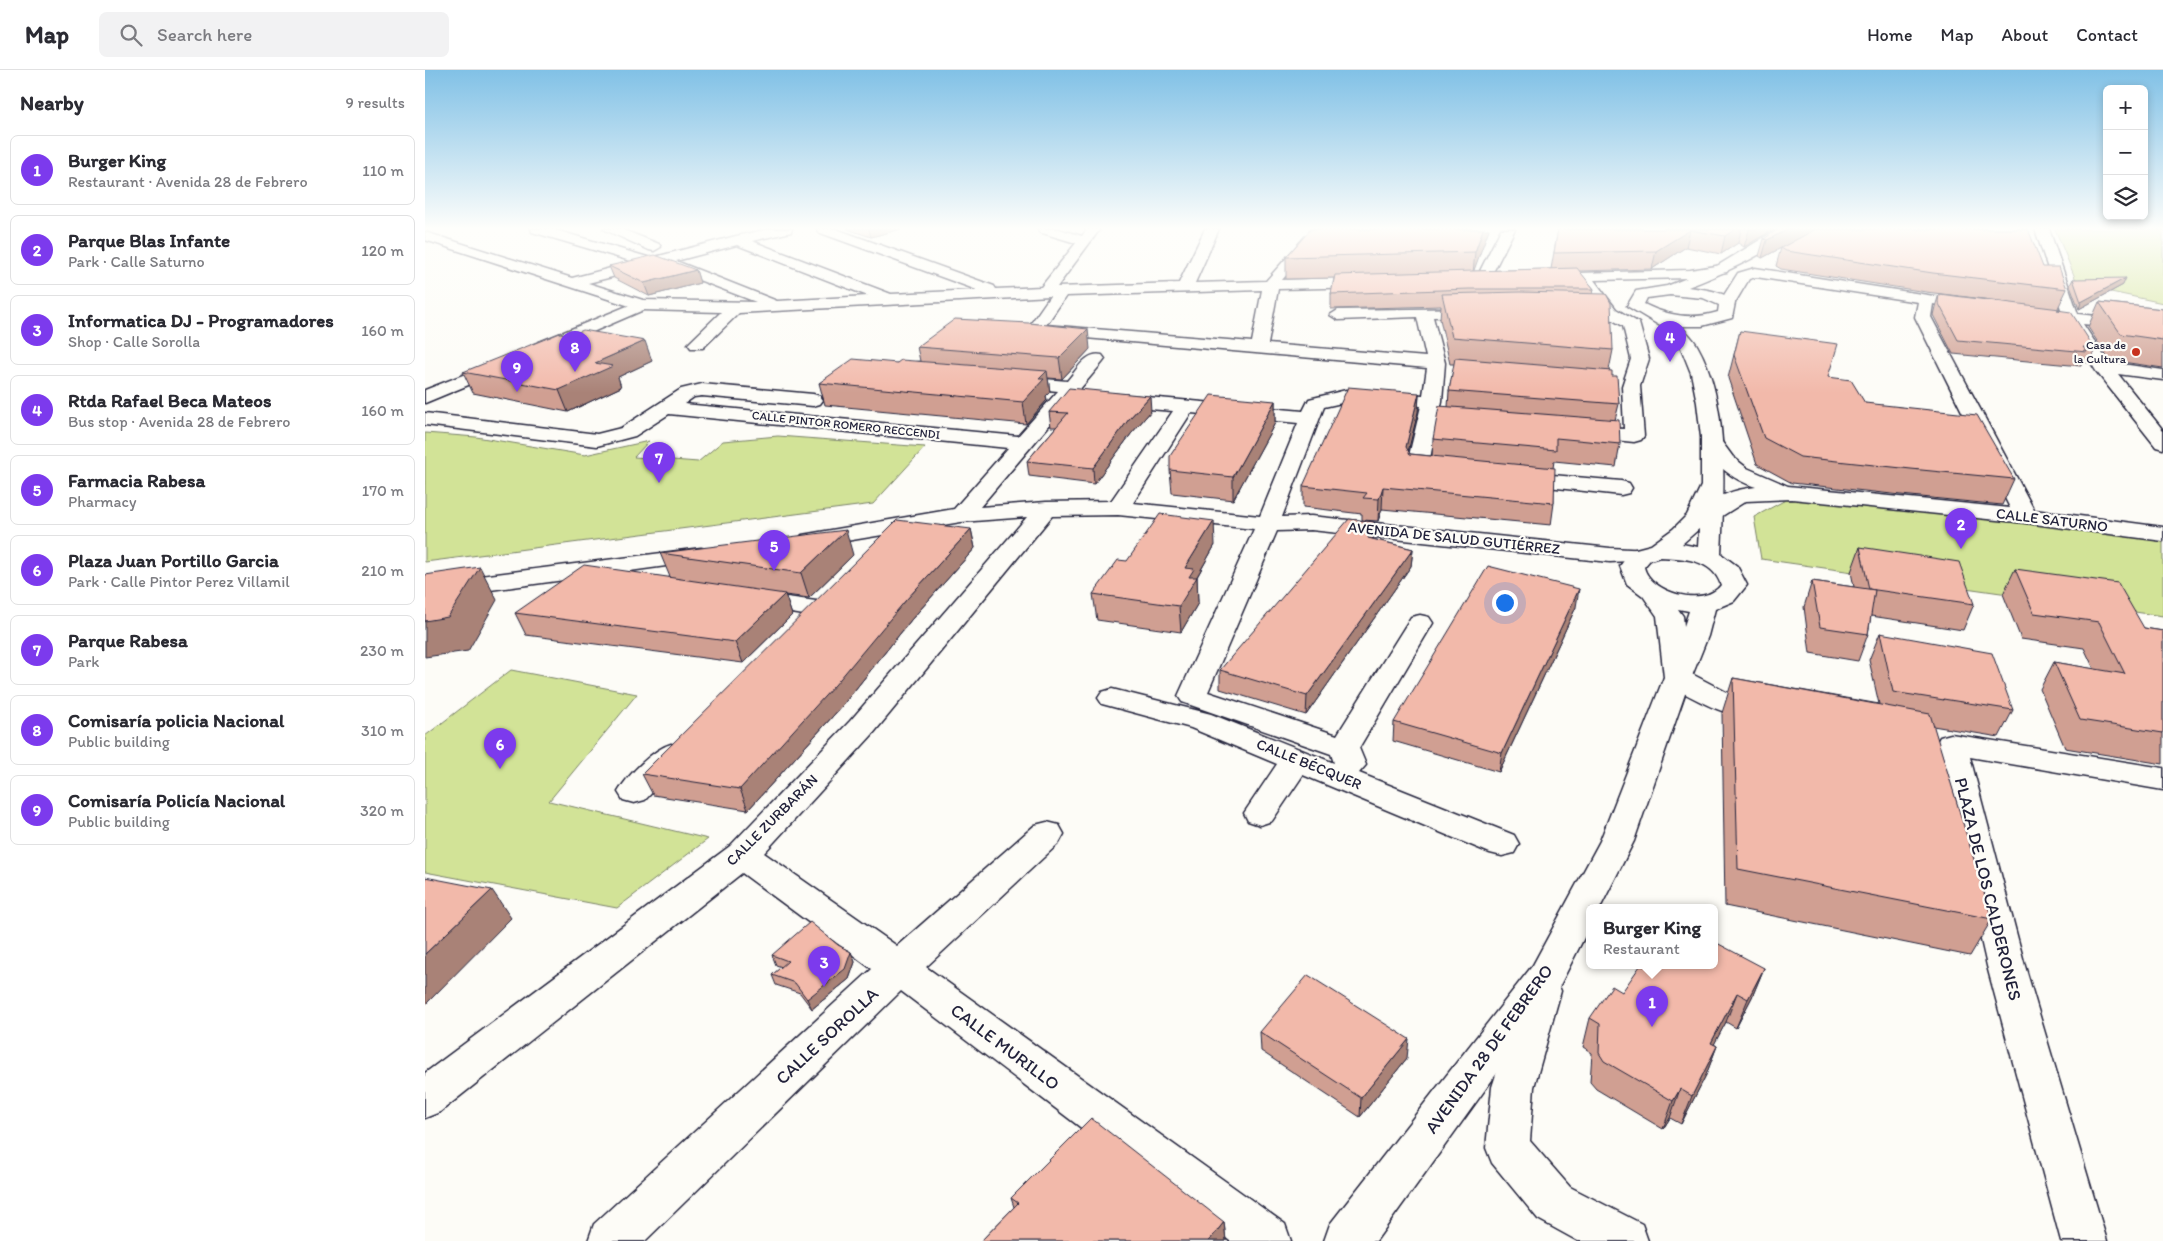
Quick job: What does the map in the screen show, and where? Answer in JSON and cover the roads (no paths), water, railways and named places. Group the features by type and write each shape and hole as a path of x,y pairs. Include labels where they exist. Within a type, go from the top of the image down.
{"street":[{"path":"578,284 642,305 735,308 1000,293 1285,284"},
{"path":"718,284 780,306"},
{"path":"850,284 893,300"},
{"path":"974,284 1000,293"},
{"path":"1058,284 1035,329 1259,348 1436,367 1454,372"},
{"path":"1259,348 1271,284"},
{"path":"1565,431 1634,436 1631,386 1640,359 1631,323 1610,312 1589,284"},
{"path":"1617,284 1650,291 1670,290 1706,294 1727,302"},
{"path":"1670,290 1686,284"},
{"path":"1706,294 1710,284"},
{"path":"1658,318 1707,322 1726,315 1727,302 1738,284"},
{"path":"1853,284 1926,299 1984,307"},
{"path":"2060,284 2071,319 2102,367 2163,443"},
{"path":"1650,291 1641,294 1635,306 1675,328 1691,350 1705,388 1713,442 1710,485 1709,558 1728,570 1734,585 1725,597 1704,603"},
{"path":"1926,299 1923,317 1946,365 2026,516"},
{"path":"425,397 642,305"},
{"path":"697,344 735,308"},
{"path":"1338,315 1497,310"},
{"path":"1424,312 1436,367 1436,414 1417,468 1455,472"},
{"path":"1591,312 1610,312"},
{"path":"2023,312 2071,319 2163,328"},
{"path":"1691,350 1707,322"},
{"path":"961,515 1023,443 1078,394 1096,359"},
{"path":"2102,367 2163,375"},
{"path":"993,381 1078,394 1311,418"},
{"path":"1613,384 1631,386"},
{"path":"425,420 597,440 628,432 668,408 688,393 702,390 820,395 787,419"},
{"path":"1344,748 1192,696 1268,524 1316,403 1346,396 1436,414"},
{"path":"1118,508 1186,406"},
{"name":"CALLE PINTOR ROMERO RECCENDI","path":"668,408 1023,443"},
{"path":"2138,412 2163,414"},
{"path":"1713,442 1724,462 1747,478 1792,492"},
{"path":"1494,476 1621,488"},
{"path":"1644,586 1632,566 1681,534 1697,518 1710,485"},
{"path":"1711,512 1741,495 1792,492"},
{"name":"CALLE SATURNO","path":"1792,492 2026,516 2163,534"},
{"name":"AVENIDA DE SALUD GUTIÉRREZ","path":"791,543 961,515 1045,509 1118,508 1268,524 1311,523 1610,555 1684,551 1709,558"},
{"name":"CALLE ZURBARÁN","path":"425,1098 741,855 861,728 1045,509"},
{"name":"AVENIDA DE SALUD GUTIÉRREZ","path":"1268,524 1300,533 1593,566 1678,602 1704,603"},
{"path":"872,553 900,525"},
{"path":"425,590 723,552"},
{"path":"567,572 653,585"},
{"name":"AVENIDA 28 DE FEBRERO","path":"1644,586 1670,616 1678,678"},
{"path":"795,630 837,588"},
{"path":"730,596 816,609"},
{"name":"AVENIDA 28 DE FEBRERO","path":"1347,1241 1546,976 1617,841 1695,636 1704,603"},
{"path":"1344,748 1420,623"},
{"path":"1678,678 1722,702 1789,714"},
{"name":"CALLE BÉCQUER","path":"1112,698 1201,721 1502,844"},
{"path":"634,792 690,736"},
{"name":"PLAZA DE LOS CALDERONES","path":"2085,1241 2006,966 1937,741 2163,779"},
{"path":"1344,748 1356,783"},
{"path":"1260,813 1297,759"},
{"name":"CALLE SOROLLA","path":"611,1241 899,968 1047,834"},
{"name":"CALLE MURILLO","path":"741,855 899,968 1268,1241"},
{"path":"1546,976 1513,1087 1508,1148 1554,1203 1625,1241"}],"place":[{"name":"Casa de la Cultura","path":"2136,352"},
{"name":"Rtda Rafael Beca Mateos","path":"1670,362"},
{"name":"Comisaría policia Nacional","path":"575,372"},
{"name":"Comisaría Policía Nacional","path":"517,392"},
{"name":"Parque Rabesa","path":"659,483"},
{"name":"Parque Blas Infante","path":"1961,549"},
{"name":"Farmacia Rabesa","path":"774,571"},
{"name":"Plaza Juan Portillo Garcia","path":"500,769"},
{"name":"Informatica DJ - Programadores","path":"824,987"},
{"name":"Burger King","path":"1652,1027"}]}
